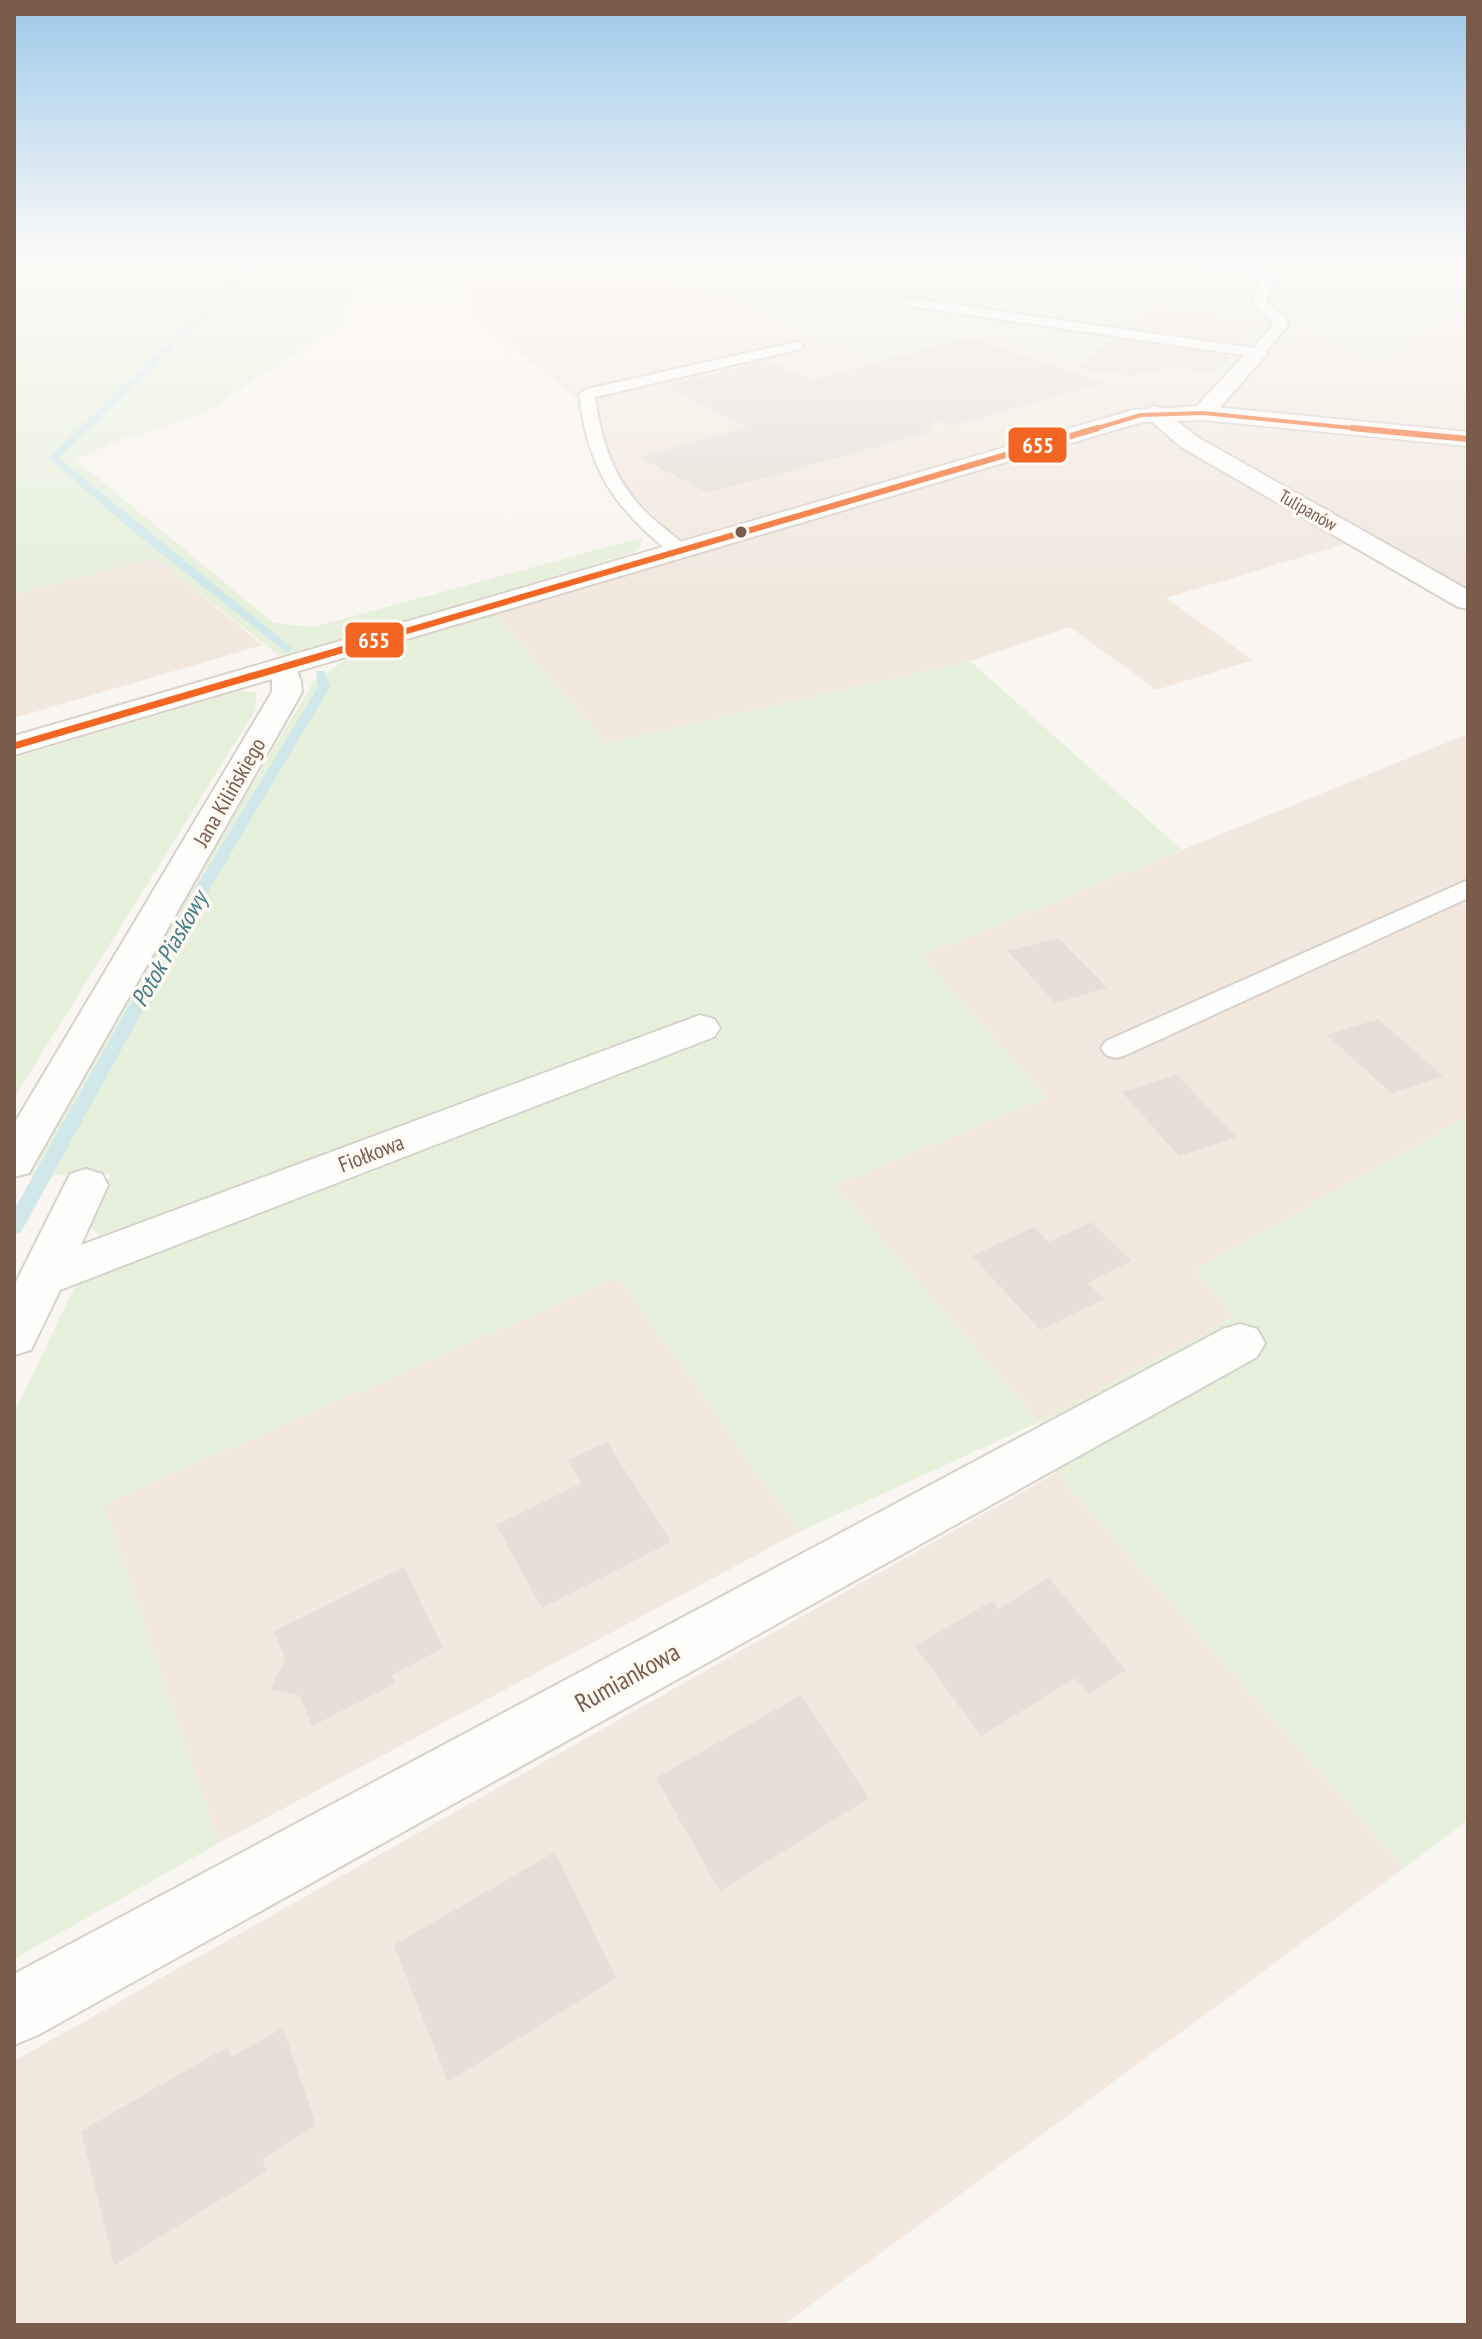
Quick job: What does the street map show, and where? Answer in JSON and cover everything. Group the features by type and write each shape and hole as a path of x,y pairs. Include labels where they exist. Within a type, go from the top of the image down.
{"street":[{"path":"1203,413 1242,369"},
{"path":"14,746 1068,435 1153,413 1203,413 1468,439"},
{"name":"Tulipanów","path":"1153,413 1189,442 1468,601"},
{"name":"Jana Kilińskiego","path":"14,1162 287,692 287,680 281,668"},
{"name":"Fiołkowa","path":"42,1278 700,1028"},
{"path":"14,1336 86,1185"},
{"name":"Rumiankowa","path":"14,2011 1240,1343"}],"lane":[{"path":"679,550 650,528 604,472 590,429 587,394 695,369"},
{"path":"1116,1048 1468,888"}],"shaded area":[{"path":"540,369 1468,369 1468,588 1374,535 1166,598 1253,660 1156,690 1070,627 970,661 607,743 494,614 691,557 615,474 577,399"},
{"path":"155,558 263,645 14,718 14,594"},
{"path":"1468,734 1468,1116 1195,1270 1234,1317 1039,1422 834,1185 1047,1098 921,956"},
{"path":"619,1277 799,1532 219,1843 103,1504"},
{"path":"1056,1473 1404,1868 783,2325 14,2325 14,2061"}],"green space":[{"path":"14,369 272,369 209,411 115,442 76,460 274,623 314,627 644,537 638,551 282,658 155,558 14,594"},
{"path":"1187,369 1228,369 1222,375"},
{"path":"494,614 607,743 970,661 1182,850 922,956 1047,1098 835,1185 1039,1422 799,1532 618,1278 104,1504 219,1843 14,1959 14,1413 78,1280 720,1033 703,1012 99,1236 87,1222 110,1174 29,1176 120,1005 314,681 347,659"},
{"path":"240,691 257,692 255,711 14,1098 14,758"},
{"path":"1468,1116 1468,1820 1404,1868 1056,1473 1039,1422 1234,1317 1195,1270"}],"building":[{"path":"732,369 787,369 811,380 851,369 1064,369 1104,383 951,426 935,419 926,433 708,493 639,457 748,427 667,386"},
{"path":"1086,369 1159,369 1132,376"},
{"path":"1188,369 1218,369 1213,374"},
{"path":"1058,938 1107,988 1055,1003 1008,951"},
{"path":"1378,1019 1443,1076 1391,1093 1327,1035"},
{"path":"1177,1075 1236,1137 1179,1156 1122,1092"},
{"path":"1091,1222 1131,1261 1088,1283 1104,1299 1040,1330 972,1256 1034,1227 1049,1242"},
{"path":"607,1442 671,1542 542,1608 496,1525 582,1483 568,1460"},
{"path":"404,1567 443,1648 392,1675 395,1684 312,1726 300,1696 270,1689 285,1659 274,1631"},
{"path":"1049,1578 1126,1670 1089,1694 1075,1678 981,1736 915,1646 992,1601 998,1609"},
{"path":"801,1695 869,1798 720,1891 656,1778"},
{"path":"555,1852 616,1978 448,2082 394,1945"},
{"path":"283,2028 316,2125 262,2159 267,2171 114,2265 81,2131 227,2047 231,2057"}],"waterway":[{"name":"Potok Piaskowy","path":"145,369 53,458 287,649"},
{"name":"Potok Piaskowy","path":"14,1227 203,887 324,687 320,674"}],"transit line":[{"name":"655","path":"14,746 1141,415 1203,413 1468,439"}]}
